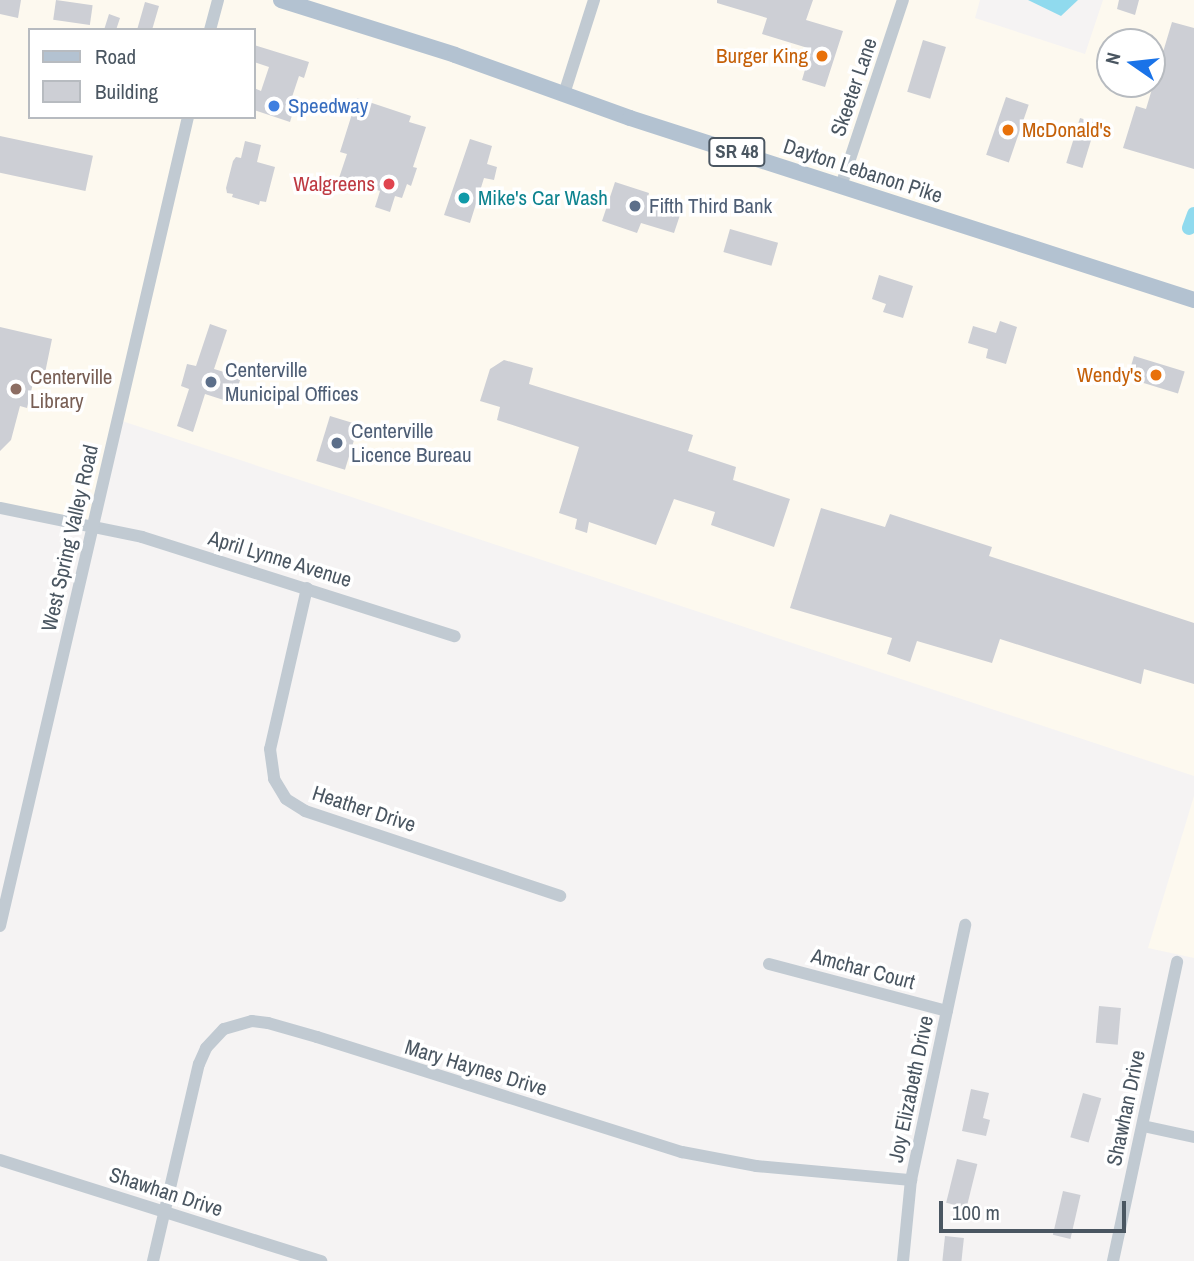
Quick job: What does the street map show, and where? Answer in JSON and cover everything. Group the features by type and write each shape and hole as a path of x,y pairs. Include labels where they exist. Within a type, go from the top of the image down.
{"main road":[{"name":"Dayton Lebanon Pike","path":"281,0 1194,300"}],"street":[{"path":"211,28 218,0"},
{"path":"564,94 594,0"},
{"name":"Skeeter Lane","path":"841,186 904,0"},
{"name":"West Spring Valley Road","path":"0,926 188,119"},
{"name":"April Lynne Avenue","path":"0,508 142,537 454,636"},
{"name":"Heather Drive","path":"307,588 270,749 274,779 286,799 305,811 560,896"},
{"name":"Joy Elizabeth Drive","path":"903,1261 911,1180 965,925"},
{"name":"Shawhan Drive","path":"1113,1261 1177,962"},
{"name":"Amchar Court","path":"769,964 947,1011"},
{"name":"Mary Haynes Drive","path":"153,1261 199,1064 206,1048 224,1029 252,1021 317,1037 682,1153 756,1166 911,1180"},
{"path":"1143,1126 1194,1137"},
{"name":"Shawhan Drive","path":"0,1160 320,1261"}],"shaded area":[{"path":"0,0 980,0 975,18 1085,54 1103,0 1194,0 1194,776 119,420 91,526 0,508"},
{"path":"1194,796 1194,958 1148,948"}],"water":[{"path":"1028,0 1078,0 1061,16"}],"building":[{"path":"0,0 21,0 18,18 0,14"},
{"path":"56,0 93,5 90,25 53,20"},
{"path":"717,0 813,0 806,20 843,31 825,87 802,80 811,49 762,34 767,18 717,3"},
{"path":"1119,0 1139,0 1135,15 1117,9"},
{"path":"145,2 159,6 153,28 138,28"},
{"path":"109,14 120,18 117,28 105,28"},
{"path":"1172,22 1194,28 1194,169 1123,148 1136,106 1146,109 1149,98 1166,98 1166,42"},
{"path":"923,40 946,47 930,99 907,92"},
{"name":"Speedway","path":"256,46 309,62 304,78 299,76 291,100 296,102 290,122 256,111 256,89 261,91 269,67 256,63"},
{"name":"McDonald's","path":"1006,97 1029,105 1009,162 986,155"},
{"name":"Walgreens","path":"357,98 411,116 409,122 426,127 413,167 417,168 411,186 407,184 402,198 395,196 390,212 375,207 380,191 339,178 347,154 340,152"},
{"path":"1080,118 1096,123 1083,168 1066,163"},
{"path":"0,136 93,156 85,191 0,173"},
{"name":"Mike's Car Wash","path":"470,139 492,146 487,164 497,167 494,180 484,178 470,223 444,215"},
{"path":"245,141 261,145 257,162 275,167 266,202 260,201 259,205 227,193 233,161 236,157 241,158"},
{"name":"Fifth Third Bank","path":"615,182 649,193 647,201 681,212 674,233 641,223 637,233 602,221"},
{"path":"730,229 778,243 771,266 723,252"},
{"path":"879,275 913,286 903,318 883,312 886,304 872,299"},
{"path":"1000,321 1017,327 1006,364 986,358 988,349 968,343 973,326 996,333"},
{"name":"Centerville Municipal Offices","path":"210,324 227,330 214,369 241,377 233,403 205,394 193,432 177,426 189,389 181,386 187,364 196,366"},
{"name":"Centerville Library","path":"0,327 52,339 45,373 36,371 27,408 20,406 11,440 0,451"},
{"name":"Wendy's","path":"1134,356 1185,371 1178,393 1127,378"},
{"path":"504,360 533,368 529,384 693,435 688,451 736,467 733,480 790,499 774,547 711,525 715,512 674,499 656,545 589,522 587,533 575,529 577,519 559,513 579,447 497,420 500,407 480,401 490,369"},
{"name":"Centerville Licence Bureau","path":"330,416 359,425 345,470 316,461"},
{"path":"821,508 885,527 890,514 992,547 989,556 1194,623 1194,684 1144,669 1141,684 1000,639 992,663 917,641 910,662 887,654 892,638 790,608"},
{"path":"1099,1006 1121,1008 1118,1045 1096,1043"},
{"path":"971,1089 989,1093 983,1118 990,1120 986,1136 962,1131"},
{"path":"1083,1093 1101,1098 1089,1142 1070,1137"},
{"path":"957,1159 977,1164 966,1208 946,1203"},
{"path":"1063,1191 1081,1195 1070,1239 1053,1235"},
{"path":"945,1236 964,1238 961,1261 942,1261"}],"waterway":[{"path":"1189,228 1194,214"}],"place":[{"name":"Burger King","path":"822,56"},
{"name":"Speedway","path":"274,106"},
{"name":"McDonald's","path":"1008,130"},
{"name":"Walgreens","path":"389,184"},
{"name":"Mike's Car Wash","path":"464,198"},
{"name":"Fifth Third Bank","path":"635,206"},
{"name":"Wendy's","path":"1156,375"},
{"name":"Centerville Municipal Offices","path":"211,382"},
{"name":"Centerville Library","path":"16,389"},
{"name":"Centerville Licence Bureau","path":"337,443"}]}
